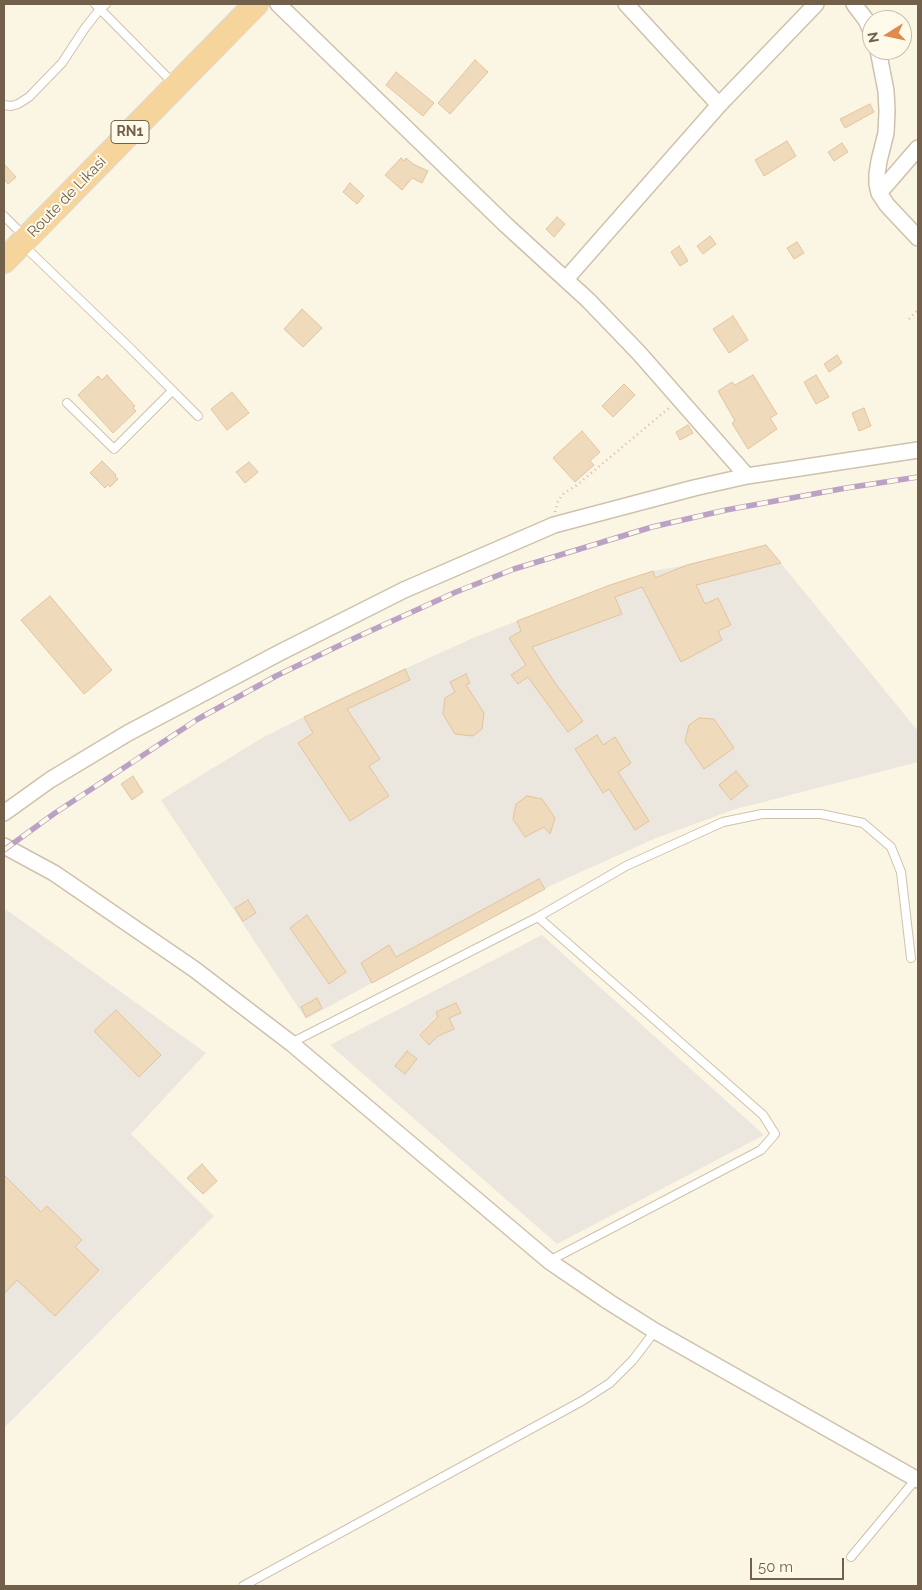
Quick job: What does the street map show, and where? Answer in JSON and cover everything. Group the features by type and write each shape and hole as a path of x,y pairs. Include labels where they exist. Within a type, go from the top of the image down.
{"highway":[{"name":"Route de Likasi","path":"4,261 250,8"}],"street":[{"path":"278,4 368,89 506,225 566,279 639,353 747,476"},
{"path":"626,4 719,105"},
{"path":"566,279 719,105 816,4"},
{"path":"854,4 862,15"},
{"path":"880,60 886,91 887,111 886,133 877,174 879,193 887,205 918,238"},
{"path":"879,193 918,148"},
{"path":"4,813 50,780 128,733 281,652 404,590 554,525 747,476 918,450"},
{"path":"4,846 54,873 194,969 291,1043 549,1261 655,1331 917,1479"}],"lane":[{"path":"4,105 18,104 29,97 62,62 101,5 176,86"},
{"path":"4,216 24,241 198,416"},
{"path":"67,403 114,449 172,390"},
{"path":"291,1043 538,917 626,866 723,822 762,814 821,814 862,823 891,847 902,872 912,958"},
{"path":"538,917 763,1115 774,1134 761,1150 549,1261"},
{"path":"243,1586 582,1401 610,1382 633,1360 655,1331"},
{"path":"851,1557 917,1479"}],"path":[{"path":"909,319 918,310"},
{"path":"554,525 555,511 558,501 563,494 615,454 680,398"}],"shaded area":[{"path":"766,545 918,731 918,762 736,809 656,838 552,885 306,1019 161,800 262,738 343,697 473,638 610,585 653,571 687,565"},
{"path":"4,908 206,1053 131,1134 214,1216 4,1428"},
{"path":"542,935 764,1135 557,1244 330,1045"}],"building":[{"path":"475,60 488,72 450,114 438,103"},
{"path":"396,72 434,103 423,116 386,85"},
{"path":"870,104 874,112 845,128 840,119"},
{"path":"787,141 796,156 764,176 755,160"},
{"path":"842,143 848,152 834,161 828,152"},
{"path":"401,158 404,161 406,158 413,164 428,171 422,183 412,178 402,190 385,175"},
{"path":"4,164 16,177 8,184 4,179"},
{"path":"350,183 364,196 357,204 343,192"},
{"path":"557,217 565,224 554,237 546,229"},
{"path":"710,236 716,244 703,254 697,246"},
{"path":"797,242 804,253 794,259 787,248"},
{"path":"679,246 688,261 680,266 671,252"},
{"path":"302,309 322,328 303,347 284,329"},
{"path":"733,316 748,340 729,353 713,329"},
{"path":"837,355 842,363 829,372 824,364"},
{"path":"107,375 135,406 133,408 136,411 113,433 78,395 98,376 102,380"},
{"path":"753,375 777,414 770,418 777,429 748,449 732,423 735,421 718,391 732,382 735,385"},
{"path":"816,375 829,397 816,404 804,382"},
{"path":"624,384 635,395 613,417 602,406"},
{"path":"232,392 249,413 227,430 211,409"},
{"path":"864,408 871,426 859,431 852,413"},
{"path":"688,425 693,433 680,440 676,432"},
{"path":"582,431 600,452 590,461 594,465 575,482 553,458"},
{"path":"102,461 118,479 110,487 108,484 105,488 90,473"},
{"path":"249,462 258,472 245,483 236,472"},
{"path":"766,545 781,563 696,585 705,604 718,598 731,625 718,631 722,640 681,662 642,587 615,597 622,614 532,647 583,721 568,732 528,677 518,684 511,675 526,665 509,638 521,631 517,621 610,585 653,571 655,578 687,565"},
{"path":"50,596 112,670 84,694 21,620"},
{"path":"405,669 410,680 347,709 380,759 369,766 389,796 350,821 298,743 313,733 304,717"},
{"path":"466,674 470,683 466,685 484,713 482,729 473,736 455,734 443,714 445,698 455,692 450,682"},
{"path":"699,718 714,719 734,748 704,769 685,741 689,725"},
{"path":"597,735 603,745 615,737 631,763 618,772 649,821 635,830 609,789 603,793 575,749"},
{"path":"736,771 748,786 731,800 719,785"},
{"path":"133,776 143,792 132,800 121,784"},
{"path":"527,796 542,799 555,818 550,834 544,827 525,837 513,819 516,804"},
{"path":"539,879 545,889 372,983 361,963 389,945 396,957"},
{"path":"248,900 256,913 243,921 235,908"},
{"path":"307,915 346,972 329,984 290,928"},
{"path":"317,998 322,1008 306,1017 301,1007"},
{"path":"456,1003 461,1013 449,1018 454,1029 438,1036 429,1045 420,1035 438,1017 436,1012"},
{"path":"116,1010 161,1055 139,1077 94,1031"},
{"path":"407,1051 417,1059 405,1074 395,1066"},
{"path":"202,1164 217,1181 203,1194 187,1178"},
{"path":"4,1175 41,1212 47,1206 82,1240 75,1247 99,1270 55,1316 17,1280 4,1294"}],"railway":[{"path":"4,850 55,813 198,719 276,676 456,592 514,569 652,527 726,510 918,477"}]}
